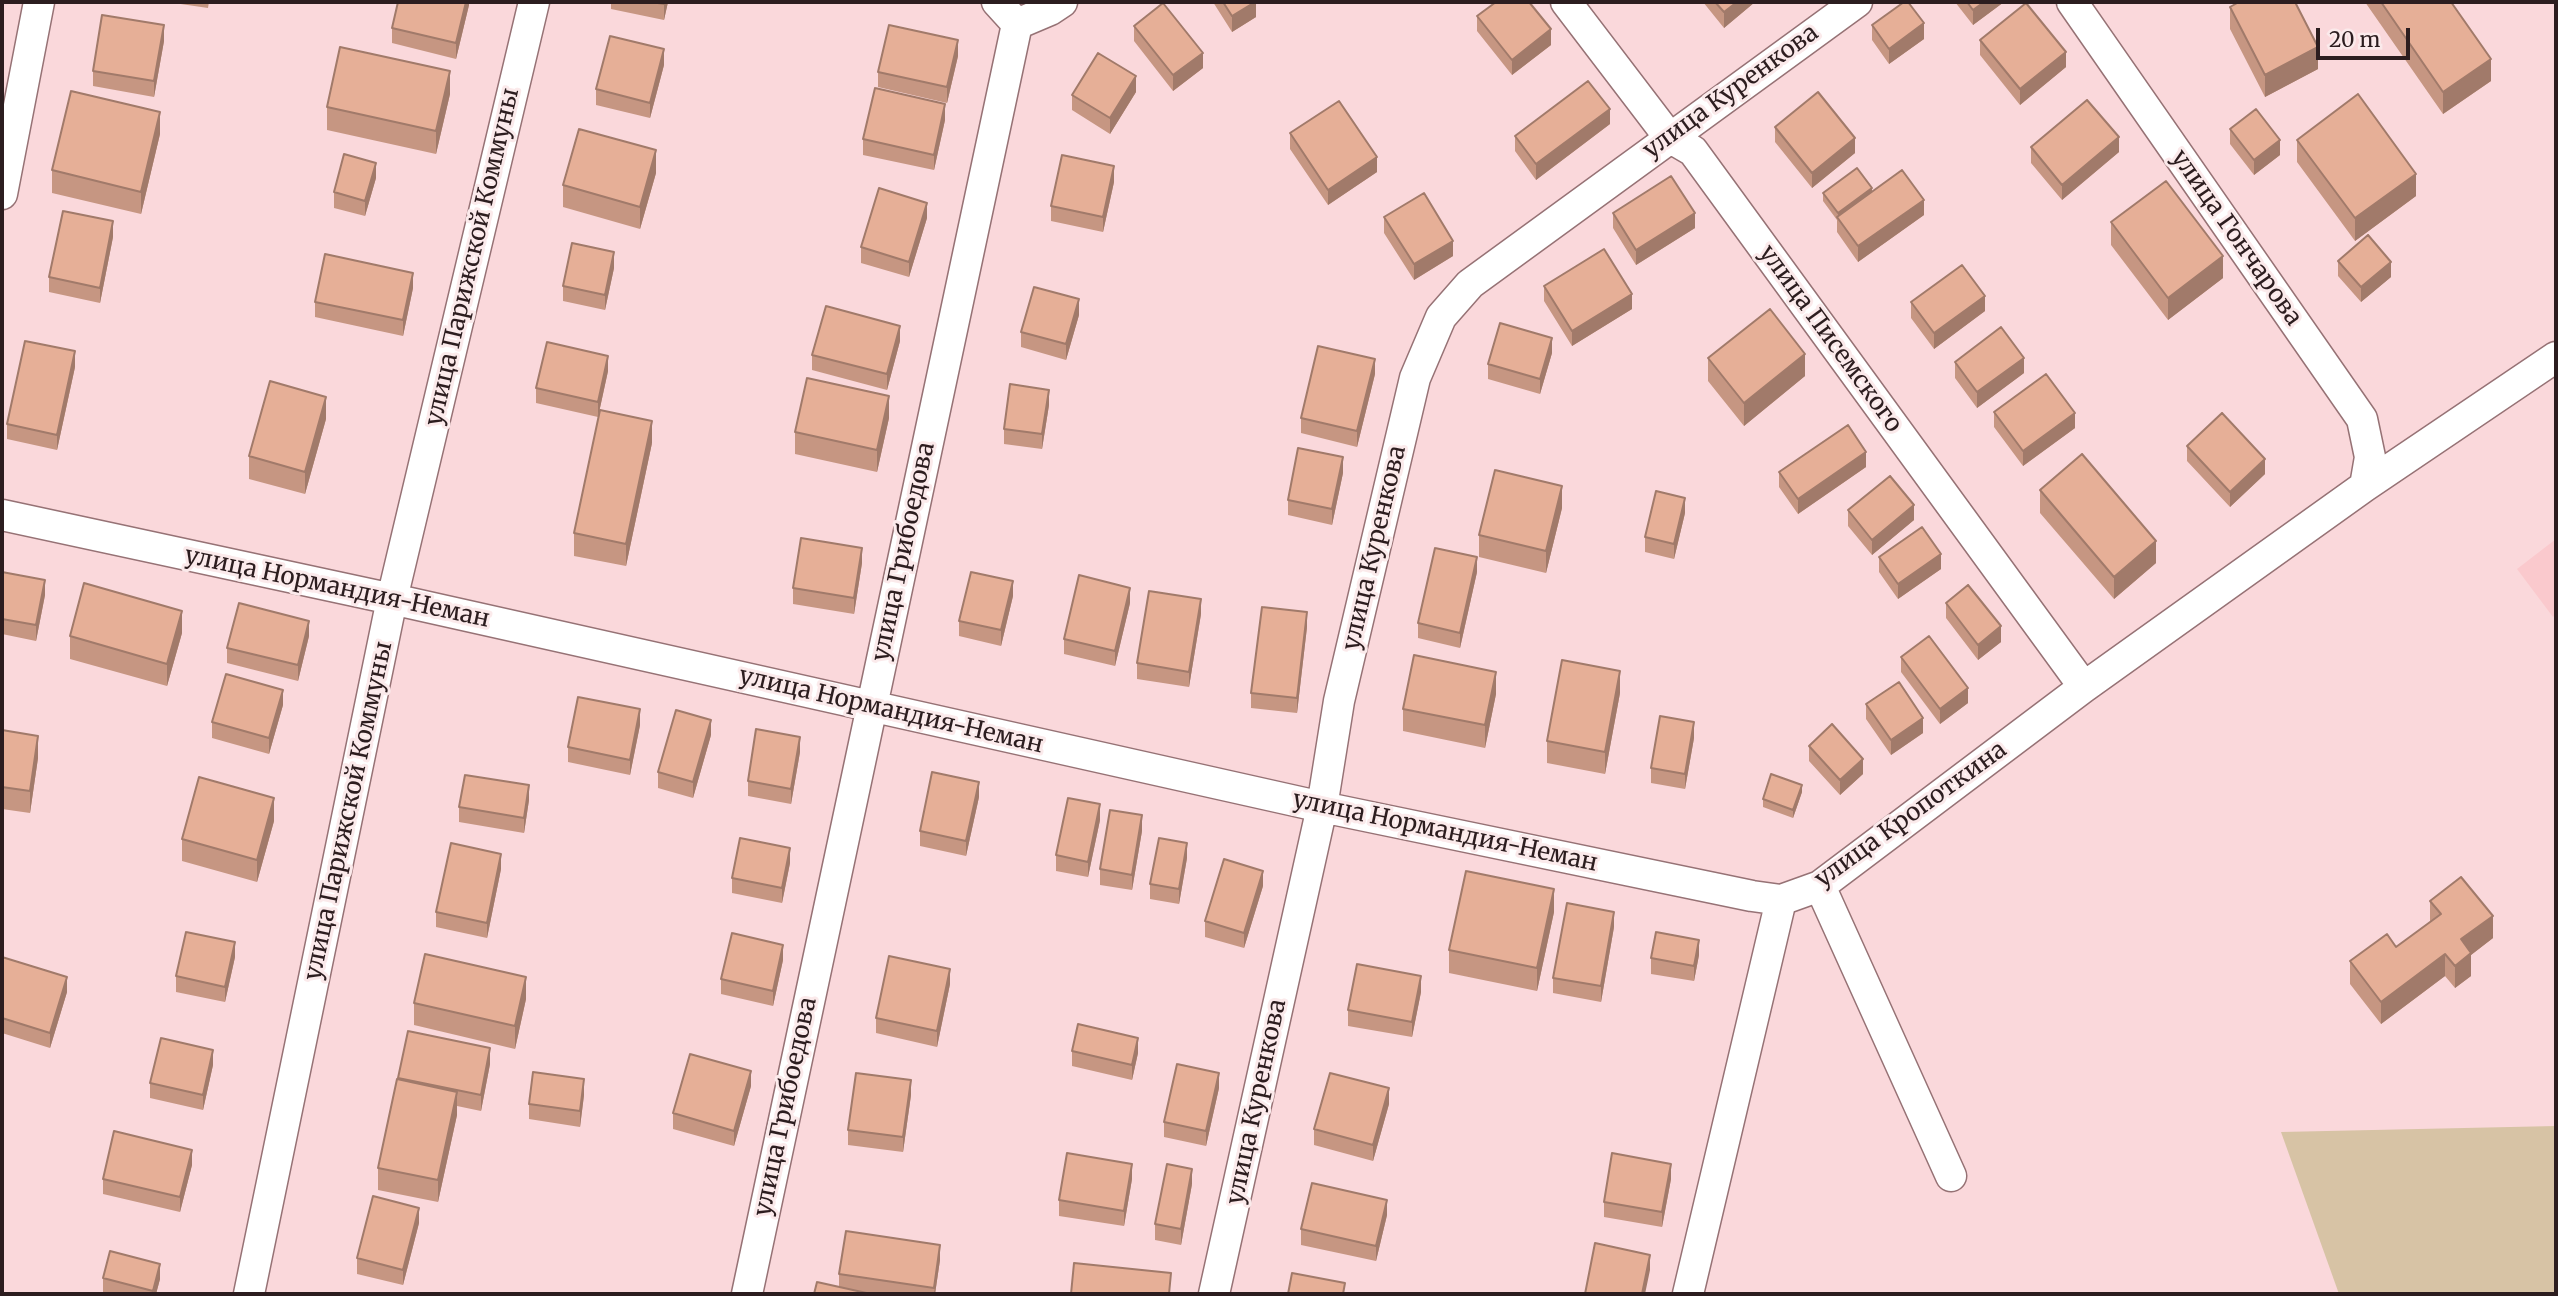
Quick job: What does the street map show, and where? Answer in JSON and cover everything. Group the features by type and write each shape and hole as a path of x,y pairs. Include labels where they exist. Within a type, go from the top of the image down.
{"street":[{"path":"2,194 39,2"},
{"name":"улица Парижской Коммуны","path":"249,1294 392,599 534,2"},
{"path":"997,2 1017,24 1062,2"},
{"name":"улица Писемского","path":"1566,2 1670,137 1693,151 2084,687"},
{"name":"улица Куренкова","path":"1214,1294 1322,807 1339,701 1415,378 1441,317 1469,284 1857,2"},
{"name":"улица Гончарова","path":"2072,2 2362,419 2370,457 2365,486"},
{"name":"улица Грибоедова","path":"747,1294 1017,24"},
{"name":"улица Кропоткина","path":"1781,900 1820,886 2084,687 2365,486 2556,357"},
{"name":"улица Нормандия-Неман","path":"2,516 392,599 1322,807 1781,900"},
{"path":"1820,886 1951,1176"},
{"path":"1688,1294 1781,900"}],"shaded area":[{"path":"2556,539 2556,614 2553,617 2517,569"},
{"path":"2556,1126 2556,1294 2339,1294 2281,1132"}],"building":[{"path":"398,2 466,2 456,43 392,28"},
{"path":"1223,2 1255,2 1232,16"},
{"path":"1496,2 1529,2 1551,29 1512,60 1477,16"},
{"path":"1715,2 1737,2 1724,12"},
{"path":"1904,2 1908,2 1924,23 1889,49 1872,25"},
{"path":"1967,2 1984,2 1973,10"},
{"path":"2239,2 2295,2 2318,47 2265,75 2230,7"},
{"path":"2381,2 2451,2 2491,59 2443,92"},
{"path":"1163,3 1203,53 1173,75 1134,26"},
{"path":"2026,3 2066,52 2020,89 1980,40"},
{"path":"102,15 164,25 154,81 93,71"},
{"path":"889,25 958,40 947,87 878,72"},
{"path":"610,36 664,49 650,103 596,89"},
{"path":"340,47 450,71 436,131 327,107"},
{"path":"1098,53 1136,76 1110,118 1072,95"},
{"path":"1588,81 1610,109 1536,164 1515,136"},
{"path":"875,88 945,104 934,155 863,139"},
{"path":"71,91 160,112 141,192 52,170"},
{"path":"1818,92 1855,138 1812,173 1775,127"},
{"path":"2358,94 2416,174 2355,218 2297,140"},
{"path":"2087,100 2119,137 2062,185 2031,147"},
{"path":"1339,101 1377,157 1328,190 1290,133"},
{"path":"2256,109 2280,140 2254,160 2230,129"},
{"path":"579,129 656,150 640,207 563,185"},
{"path":"344,154 376,163 365,201 334,192"},
{"path":"1062,155 1114,166 1103,217 1051,206"},
{"path":"1857,168 1872,188 1838,213 1823,193"},
{"path":"1902,170 1924,200 1858,246 1837,217"},
{"path":"1671,176 1695,213 1636,250 1613,213"},
{"path":"2166,181 2223,256 2168,298 2111,222"},
{"path":"879,188 927,203 909,262 861,247"},
{"path":"1424,193 1453,241 1414,264 1384,217"},
{"path":"63,211 113,221 100,288 49,277"},
{"path":"2368,235 2391,262 2361,287 2338,261"},
{"path":"572,243 614,252 605,295 563,286"},
{"path":"1604,249 1632,294 1572,331 1544,286"},
{"path":"325,254 413,273 403,320 315,302"},
{"path":"1962,265 1985,296 1934,333 1911,302"},
{"path":"1034,287 1079,299 1066,344 1021,332"},
{"path":"826,306 900,326 887,374 812,355"},
{"path":"1770,309 1805,354 1744,403 1708,358"},
{"path":"1500,323 1552,338 1540,379 1488,364"},
{"path":"2001,327 2024,358 1977,392 1955,362"},
{"path":"25,341 75,351 57,435 7,424"},
{"path":"547,342 608,356 598,402 536,388"},
{"path":"1318,346 1375,359 1357,431 1301,418"},
{"path":"2046,374 2075,413 2023,451 1994,412"},
{"path":"807,378 889,396 877,450 795,432"},
{"path":"270,381 326,397 305,472 249,456"},
{"path":"1010,384 1049,390 1042,434 1004,429"},
{"path":"600,410 652,421 626,544 574,533"},
{"path":"2222,413 2265,459 2230,492 2187,446"},
{"path":"1848,425 1866,452 1798,499 1779,472"},
{"path":"1298,448 1343,457 1332,509 1288,500"},
{"path":"2082,454 2156,541 2114,577 2040,490"},
{"path":"1495,470 1562,486 1546,551 1479,535"},
{"path":"1890,476 1914,505 1872,540 1848,510"},
{"path":"1656,491 1685,498 1674,544 1645,537"},
{"path":"1922,527 1941,554 1898,584 1879,557"},
{"path":"801,538 862,548 854,598 793,588"},
{"path":"1435,548 1477,557 1460,633 1418,623"},
{"path":"2,572 45,580 36,625 2,619"},
{"path":"971,572 1013,581 1001,630 959,621"},
{"path":"1079,575 1130,588 1115,651 1064,639"},
{"path":"84,583 182,611 167,664 70,636"},
{"path":"1968,585 2001,626 1978,645 1946,603"},
{"path":"1149,591 1201,599 1189,672 1137,663"},
{"path":"239,603 309,621 298,665 227,648"},
{"path":"1262,607 1307,612 1297,698 1251,693"},
{"path":"1929,636 1968,688 1940,709 1901,657"},
{"path":"1414,655 1496,672 1485,725 1403,709"},
{"path":"1562,660 1620,671 1605,752 1547,741"},
{"path":"226,674 283,690 269,738 212,722"},
{"path":"1899,682 1923,718 1891,740 1866,704"},
{"path":"578,697 640,709 630,760 568,747"},
{"path":"676,710 711,720 693,782 658,772"},
{"path":"1660,716 1694,722 1685,774 1651,768"},
{"path":"1832,724 1863,759 1840,780 1809,746"},
{"path":"756,729 800,737 791,789 748,781"},
{"path":"2,730 38,736 30,791 2,787"},
{"path":"932,772 979,782 966,841 920,831"},
{"path":"1771,774 1802,785 1793,810 1763,799"},
{"path":"465,775 529,785 524,818 459,807"},
{"path":"199,777 274,798 257,860 182,839"},
{"path":"1068,798 1100,804 1088,862 1056,855"},
{"path":"1110,810 1142,815 1132,875 1100,869"},
{"path":"740,838 790,848 782,888 732,878"},
{"path":"1159,838 1187,843 1179,889 1150,884"},
{"path":"451,843 501,854 487,923 436,912"},
{"path":"1224,859 1263,871 1244,933 1205,921"},
{"path":"1466,871 1554,889 1537,968 1449,950"},
{"path":"2461,877 2493,916 2461,939 2471,953 2455,966 2445,954 2381,1002 2350,961 2387,934 2396,947 2441,914 2430,901"},
{"path":"1567,903 1614,912 1601,986 1553,978"},
{"path":"186,932 235,942 225,987 176,976"},
{"path":"1656,932 1699,940 1694,966 1651,958"},
{"path":"732,933 783,945 773,991 721,979"},
{"path":"425,954 526,977 515,1026 414,1003"},
{"path":"889,956 950,969 937,1031 876,1018"},
{"path":"2,957 67,977 50,1033 2,1018"},
{"path":"1357,964 1421,976 1412,1022 1348,1010"},
{"path":"1078,1024 1138,1038 1132,1065 1072,1051"},
{"path":"408,1031 490,1048 481,1095 398,1078"},
{"path":"161,1038 213,1050 203,1095 150,1083"},
{"path":"690,1054 751,1071 734,1131 673,1113"},
{"path":"1177,1064 1219,1073 1206,1131 1164,1122"},
{"path":"533,1072 584,1079 580,1111 529,1104"},
{"path":"856,1073 911,1080 903,1137 848,1130"},
{"path":"1330,1073 1389,1088 1373,1145 1314,1129"},
{"path":"397,1079 457,1092 438,1180 378,1168"},
{"path":"114,1131 192,1150 180,1197 103,1179"},
{"path":"1067,1153 1132,1164 1124,1211 1059,1200"},
{"path":"1612,1153 1671,1164 1662,1212 1604,1202"},
{"path":"1167,1164 1192,1169 1181,1229 1155,1224"},
{"path":"1312,1183 1387,1200 1376,1246 1301,1229"},
{"path":"373,1196 419,1208 403,1270 357,1258"},
{"path":"846,1231 940,1245 934,1288 839,1274"},
{"path":"1595,1243 1650,1255 1642,1294 1585,1294"},
{"path":"110,1251 160,1264 153,1291 103,1278"},
{"path":"1074,1263 1171,1273 1169,1294 1071,1294"},
{"path":"1292,1273 1345,1283 1343,1294 1288,1294"},
{"path":"817,1282 871,1294 814,1294"}]}
